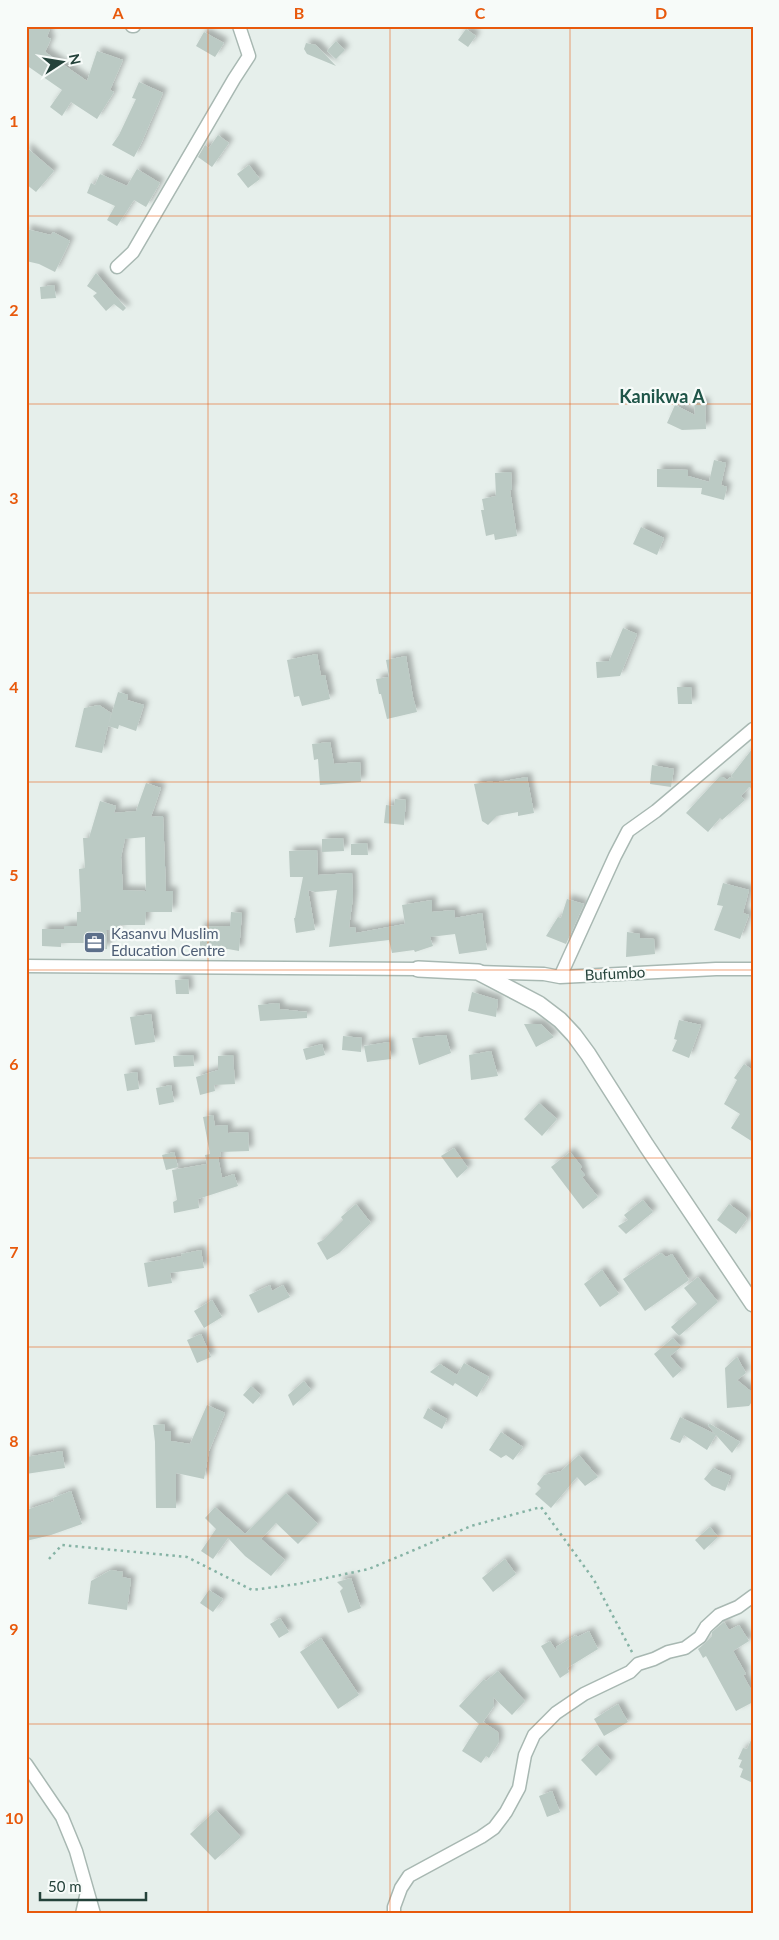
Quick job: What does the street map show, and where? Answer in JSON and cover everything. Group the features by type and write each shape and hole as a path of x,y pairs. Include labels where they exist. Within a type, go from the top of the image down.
{"street":[{"path":"117,267 133,252 249,56 239,26"},
{"path":"560,977 628,831 656,811 753,729"},
{"path":"26,966 418,969 478,972 539,1004 560,1020 574,1035 646,1146 753,1304"},
{"name":"Bufumbo","path":"478,972 544,974 560,977 716,969 753,969"},
{"path":"394,1914 394,1907 401,1888 410,1876 494,1828 519,1788 525,1755 534,1736 556,1713 584,1694 630,1672 638,1664 654,1660 668,1652 685,1648 700,1637 706,1627 719,1615 738,1607 753,1596"},
{"path":"26,1764 62,1817 76,1852 94,1914"},
{"path":"82,1914 87,1892"}],"path":[{"path":"48,1559 62,1545 187,1557 252,1590 298,1584 369,1569 471,1526 541,1507 594,1580 638,1664"}],"building":[{"path":"26,26 51,26 47,37 51,39 45,52 87,81 97,51 123,60 110,90 114,92 97,119 71,102 62,116 50,107 62,90 26,65"},
{"path":"466,29 476,36 468,47 458,40"},
{"path":"204,32 224,43 215,57 196,46"},
{"path":"336,41 345,50 336,59 327,51"},
{"path":"306,43 316,45 336,66 307,54 304,49"},
{"path":"139,82 163,93 134,157 112,145 119,135 136,99 132,98"},
{"path":"218,135 229,143 212,167 198,157 205,145 209,148"},
{"path":"26,147 54,171 36,192 26,184"},
{"path":"249,165 260,179 248,188 237,174"},
{"path":"137,169 160,183 146,207 134,200 117,226 107,220 115,206 87,193 91,183 95,185 100,174 127,186"},
{"path":"26,229 51,235 53,232 70,241 55,272 39,264 26,261"},
{"path":"96,273 126,308 123,311 114,304 106,311 93,296 97,293 87,286"},
{"path":"54,285 56,298 41,299 40,287"},
{"path":"694,402 705,402 706,429 682,430 667,423 675,405 695,415"},
{"path":"714,460 726,463 721,485 727,487 724,500 701,494 702,488 657,487 657,469 688,470 688,476 709,482"},
{"path":"511,472 512,490 510,490 517,536 495,540 494,534 486,536 481,510 484,510 482,499 496,496 495,473"},
{"path":"641,527 664,538 657,555 633,544"},
{"path":"623,628 637,634 620,676 597,678 596,662 609,661"},
{"path":"317,654 321,676 325,675 330,699 302,706 299,696 294,697 287,660"},
{"path":"406,656 417,712 387,719 376,679 389,677 386,660"},
{"path":"677,687 691,687 692,704 678,704"},
{"path":"118,692 128,695 127,700 144,705 136,731 119,725 118,729 108,726"},
{"path":"99,705 111,713 102,753 75,747 84,708"},
{"path":"330,742 334,764 360,762 361,782 320,785 318,759 314,760 312,744"},
{"path":"753,748 753,789 749,787 741,796 745,800 722,820 720,818 708,832 686,813 719,777 727,780 730,777 734,778 731,776"},
{"path":"652,765 674,769 671,787 650,784"},
{"path":"527,777 534,813 518,816 518,812 497,816 488,825 482,821 474,784"},
{"path":"146,783 161,788 151,817 163,816 166,891 173,891 172,912 146,912 145,925 120,925 120,930 106,930 107,949 87,950 86,943 61,943 61,947 42,946 42,929 64,929 64,926 77,926 77,912 81,912 79,869 85,868 83,838 89,838 100,801 116,806 114,813 136,811","holes":["145,837 146,891 123,890 121,857 125,839"]},
{"path":"395,799 406,800 404,825 384,823 386,805 394,806"},
{"path":"343,838 344,851 322,852 322,839"},
{"path":"367,843 368,855 351,855 351,844"},
{"path":"317,850 318,875 352,873 353,897 349,928 355,927 356,933 405,924 402,905 432,900 432,912 454,910 455,918 482,913 487,950 459,954 455,934 430,937 433,946 415,952 414,950 392,953 389,940 329,947 337,890 315,892 308,890 315,930 296,933 294,918 303,877 290,877 289,851"},
{"path":"723,883 749,890 743,913 749,915 740,939 714,930 723,906 717,905"},
{"path":"567,899 584,904 566,944 546,936 558,917 561,918"},
{"path":"231,912 242,913 239,951 200,949 200,927 230,926"},
{"path":"627,932 640,934 640,938 654,939 655,954 626,957"},
{"path":"188,979 189,994 176,994 175,980"},
{"path":"472,992 498,1000 496,1017 468,1011"},
{"path":"279,1003 280,1009 307,1012 307,1018 260,1021 258,1005"},
{"path":"151,1014 155,1042 135,1045 130,1017"},
{"path":"679,1020 701,1025 689,1058 672,1051 677,1040 674,1039"},
{"path":"524,1024 541,1024 554,1037 536,1047"},
{"path":"446,1035 451,1053 419,1065 412,1038"},
{"path":"343,1036 362,1038 361,1052 342,1050"},
{"path":"389,1042 391,1059 367,1062 364,1046"},
{"path":"322,1044 325,1055 306,1060 303,1049"},
{"path":"491,1051 498,1076 471,1080 469,1055"},
{"path":"193,1055 194,1066 174,1067 173,1056"},
{"path":"233,1055 235,1084 214,1085 215,1091 200,1095 196,1077 218,1070 218,1056"},
{"path":"744,1064 753,1070 753,1142 731,1128 740,1114 724,1104 737,1080 734,1078"},
{"path":"137,1072 139,1089 127,1091 124,1074"},
{"path":"171,1085 174,1102 159,1105 156,1088"},
{"path":"539,1103 557,1119 542,1136 524,1119"},
{"path":"213,1115 215,1126 228,1125 228,1133 248,1132 249,1151 220,1152 221,1156 218,1157 222,1178 234,1174 238,1186 198,1199 199,1208 174,1213 173,1202 177,1200 172,1170 207,1164 205,1155 210,1154 203,1117"},
{"path":"454,1148 468,1168 457,1178 441,1156"},
{"path":"174,1152 178,1167 166,1170 162,1155"},
{"path":"570,1152 582,1167 580,1169 585,1175 582,1177 598,1197 583,1209 551,1167"},
{"path":"643,1200 653,1212 626,1234 618,1226 628,1220 624,1215"},
{"path":"356,1204 371,1223 339,1253 327,1260 317,1243 323,1240 343,1220 341,1217"},
{"path":"729,1204 747,1219 736,1234 717,1220"},
{"path":"201,1250 204,1268 170,1273 172,1283 148,1287 144,1263 182,1256 181,1254"},
{"path":"661,1253 666,1257 672,1254 689,1280 645,1311 623,1279"},
{"path":"602,1270 619,1294 600,1307 584,1284"},
{"path":"698,1277 718,1302 679,1336 671,1327 697,1304 684,1288"},
{"path":"270,1285 272,1291 283,1285 290,1297 258,1313 249,1295"},
{"path":"212,1300 222,1317 204,1328 194,1311"},
{"path":"201,1334 211,1357 197,1363 187,1340"},
{"path":"673,1338 681,1347 670,1356 682,1370 673,1378 654,1354"},
{"path":"737,1357 746,1373 737,1380 753,1393 753,1400 749,1406 727,1408 725,1368"},
{"path":"464,1363 489,1377 477,1397 455,1383 453,1386 430,1372 440,1364 457,1375"},
{"path":"304,1381 311,1390 293,1406 288,1395"},
{"path":"251,1386 261,1395 253,1404 243,1395"},
{"path":"207,1405 225,1413 209,1451 204,1479 176,1473 176,1508 156,1508 153,1425 164,1424 165,1431 171,1431 171,1441 190,1444"},
{"path":"428,1408 447,1419 442,1429 423,1418"},
{"path":"680,1417 715,1434 708,1425 710,1424 740,1442 732,1453 716,1435 707,1450 684,1435 680,1443 670,1439"},
{"path":"501,1432 523,1447 513,1460 506,1455 501,1458 489,1450"},
{"path":"62,1451 65,1468 26,1474 26,1457"},
{"path":"579,1455 598,1477 585,1486 577,1477 551,1508 535,1494 541,1488 537,1484 544,1475 561,1471"},
{"path":"713,1468 731,1476 725,1491 712,1486 704,1479"},
{"path":"71,1491 82,1524 51,1535 26,1541 26,1510 54,1501 53,1498"},
{"path":"286,1493 318,1524 298,1544 276,1523 261,1539 285,1560 271,1576 245,1556 228,1538 213,1559 201,1551 216,1529 205,1518 215,1507 245,1534"},
{"path":"710,1527 718,1537 704,1550 695,1540"},
{"path":"505,1559 516,1574 493,1592 482,1578"},
{"path":"111,1570 123,1572 122,1577 131,1579 127,1610 88,1604 91,1581"},
{"path":"351,1578 361,1608 348,1613 340,1591 343,1588 337,1582"},
{"path":"209,1590 223,1599 213,1612 200,1603"},
{"path":"280,1618 289,1632 279,1638 270,1624"},
{"path":"724,1622 729,1630 739,1625 749,1641 733,1651 746,1674 743,1675 753,1693 753,1702 736,1711 706,1656 703,1658 698,1649 712,1636 712,1632"},
{"path":"589,1631 598,1649 567,1668 569,1672 560,1678 541,1646 550,1641 556,1650 556,1647 576,1635 577,1637"},
{"path":"321,1638 359,1695 338,1709 300,1652"},
{"path":"498,1671 525,1701 512,1715 493,1697 494,1706 483,1722 498,1732 499,1742 489,1758 486,1756 481,1763 462,1751 479,1724 459,1706 484,1679 486,1681"},
{"path":"618,1704 628,1722 604,1736 594,1719"},
{"path":"753,1736 753,1783 740,1777 743,1769 739,1767 742,1760 738,1759 743,1748 747,1749"},
{"path":"597,1745 611,1761 596,1776 581,1760"},
{"path":"552,1791 560,1812 547,1817 539,1796"},
{"path":"216,1810 241,1837 215,1860 190,1834"}],"place":[{"name":"Kasanvu Muslim Education Centre","path":"95,943"}],"district":[{"name":"Kanikwa A","path":"662,397"}]}
